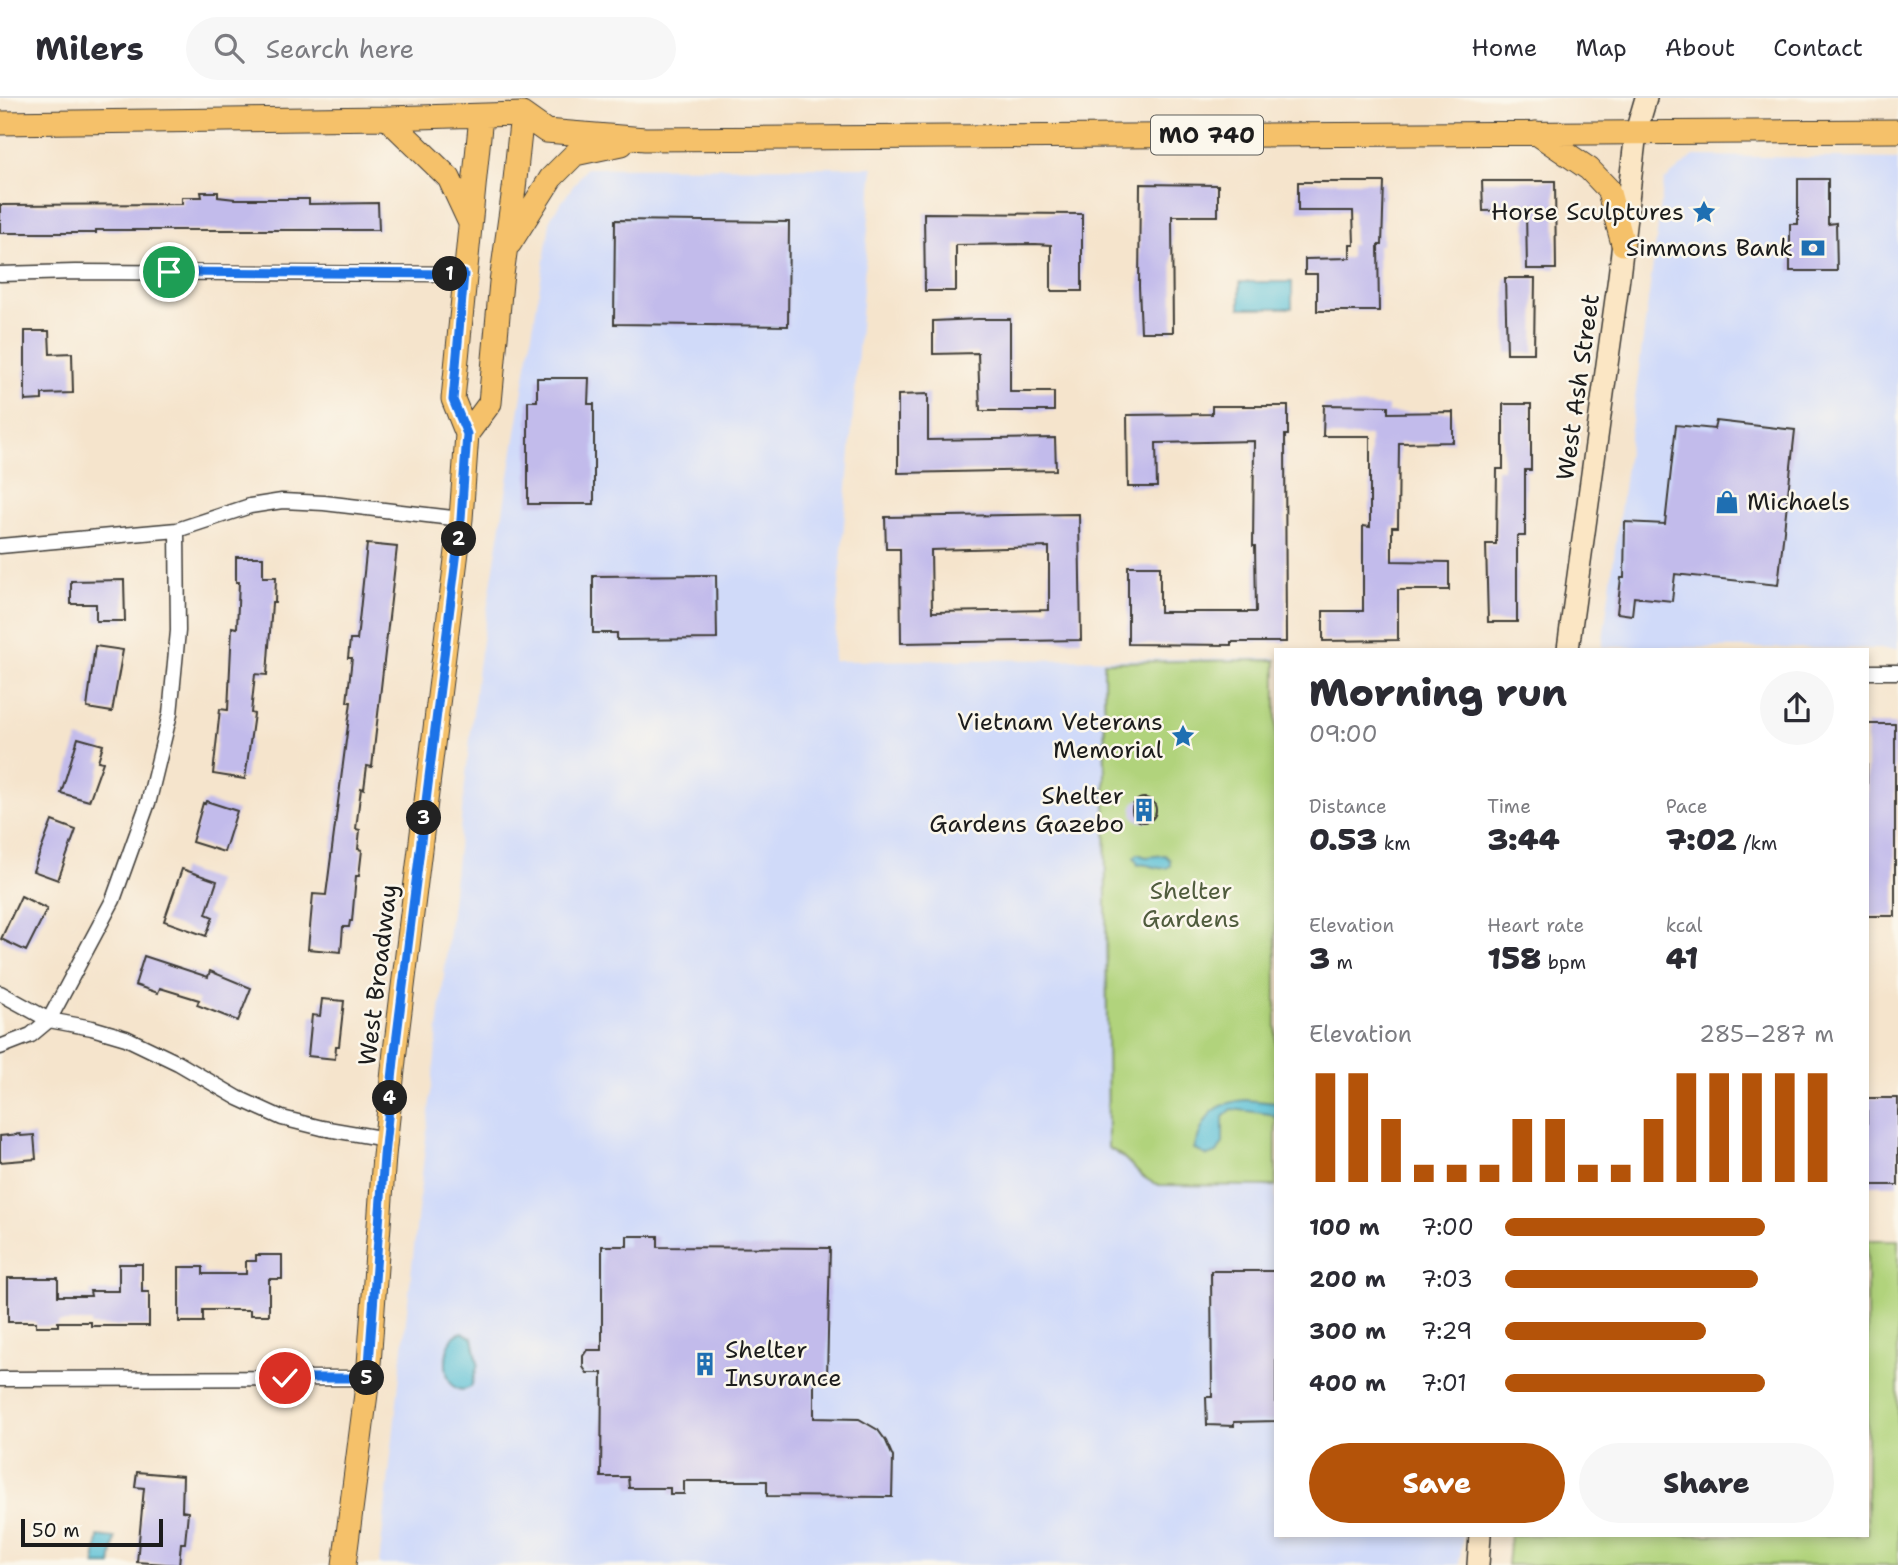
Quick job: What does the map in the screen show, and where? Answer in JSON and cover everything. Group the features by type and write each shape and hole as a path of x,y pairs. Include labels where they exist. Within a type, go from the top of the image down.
{"main road":[{"path":"387,118 408,98"},
{"path":"0,123 387,118 528,103 505,251 490,403 467,434"},
{"name":"MO 740","path":"528,103 546,131 645,139 1898,131"},
{"name":"West Broadway","path":"344,1565 368,1378 396,1037 461,519 467,434 453,400 482,107"},
{"path":"387,118 449,178 470,223"},
{"path":"1536,133 1592,172 1608,189 1623,244"},
{"path":"505,251 551,178 575,154 645,139"}],"street":[{"name":"West Ash Street","path":"1631,98 1636,132"},
{"name":"West Ash Street","path":"1568,648 1636,132 1646,98"},
{"path":"0,274 464,274"},
{"path":"0,546 177,530 250,506 282,501 324,503 461,519"},
{"path":"0,1047 31,1035 50,1020 113,900 149,800 170,714 178,631 177,530"},
{"path":"1869,672 1898,672"},
{"path":"0,993 50,1020 126,1038 178,1063 238,1098 282,1118 386,1139"},
{"path":"0,1379 368,1378"},
{"path":"1478,1565 1480,1537"}],"shaded area":[{"path":"1694,156 1898,159 1898,649 1602,647 1664,181"},
{"name":"Shelter Insurance","path":"873,167 833,661 1274,658 1274,1537 1463,1537 1459,1565 379,1565 478,666 551,217 586,168"}],"green space":[{"name":"Shelter Gardens","path":"1274,660 1274,1186 1159,1185 1144,1177 1123,1157 1108,1148 1104,662"},
{"path":"1869,1240 1898,1240 1898,1565 1507,1565 1510,1537 1869,1537"}],"water":[{"path":"1240,282 1292,282 1292,308 1240,308"},
{"path":"1138,854 1146,857 1165,855 1170,860 1170,866 1162,868 1138,865 1134,857"},
{"path":"1245,1100 1274,1103 1274,1117 1232,1109 1223,1117 1223,1143 1217,1153 1207,1156 1194,1149 1210,1114 1233,1102"},
{"path":"462,1332 473,1338 478,1364 471,1387 461,1390 454,1386 449,1378 446,1356 454,1336"},
{"path":"98,1536 115,1538 111,1565 95,1565"}],"building":[{"name":"Simmons Bank","path":"1798,179 1828,179 1828,224 1836,223 1837,271 1790,271 1790,224 1798,224"},
{"path":"1482,181 1555,181 1556,269 1527,269 1526,210 1483,211"},
{"path":"1298,182 1384,182 1382,245 1378,245 1379,311 1317,311 1317,274 1305,274 1305,259 1350,258 1350,245 1354,245 1353,211 1298,211"},
{"path":"1140,184 1218,185 1218,216 1172,216 1173,332 1141,332"},
{"path":"201,192 218,192 218,197 235,199 309,199 309,204 378,203 379,230 96,230 96,233 0,233 0,205 182,204 182,197 202,197"},
{"path":"924,213 1082,214 1082,291 1051,291 1051,245 1036,244 956,245 956,291 925,291"},
{"path":"615,220 789,222 788,326 614,324"},
{"path":"1505,278 1535,278 1534,353 1507,353"},
{"path":"1010,319 1010,392 1054,392 1054,411 980,411 978,353 933,354 933,321"},
{"path":"25,331 49,331 50,354 72,353 73,393 42,394 42,400 25,401"},
{"path":"537,378 589,378 588,404 594,404 594,504 528,504 528,401 537,401"},
{"path":"928,394 928,440 1055,438 1056,470 898,473 898,395"},
{"path":"1503,404 1531,404 1531,470 1525,470 1525,536 1517,536 1517,622 1488,622 1486,544 1496,544 1497,469 1503,469"},
{"path":"1324,405 1388,406 1388,413 1453,412 1453,442 1399,443 1398,527 1392,527 1392,561 1449,562 1449,590 1398,590 1398,640 1323,641 1323,611 1363,611 1363,526 1370,527 1370,436 1323,436"},
{"path":"1212,406 1288,406 1288,435 1285,435 1286,642 1231,642 1231,645 1128,644 1128,566 1160,566 1160,612 1256,612 1253,546 1254,441 1156,443 1157,487 1128,487 1127,415 1212,414"},
{"name":"Michaels","path":"1716,421 1795,430 1778,585 1675,574 1672,601 1634,597 1632,615 1617,613 1621,578 1624,578 1625,522 1665,524 1676,425 1714,429"},
{"path":"1079,514 1081,640 901,643 900,549 886,549 885,517","holes":["1049,547 1049,610 932,612 931,550"]},
{"path":"367,544 397,547 372,767 367,766 364,789 361,788 356,829 360,830 358,849 362,850 359,876 356,876 352,921 349,927 343,927 341,952 308,949 313,894 326,895 351,702 347,702 352,658 348,658 350,640 357,640"},
{"path":"236,557 263,557 263,577 276,577 267,675 255,674 251,713 254,714 245,779 213,774 220,709 228,710 232,627 237,628 239,582 236,582"},
{"path":"716,575 717,639 617,640 617,633 593,633 593,576"},
{"path":"124,580 125,621 96,621 96,604 71,604 71,581"},
{"path":"95,646 123,650 112,712 87,708"},
{"path":"1869,724 1895,724 1895,916 1869,916"},
{"path":"78,738 103,745 98,761 103,762 89,801 61,793"},
{"name":"Shelter Gardens Gazebo","path":"1144,798 1152,802 1156,810 1152,818 1144,822 1136,818 1132,810 1136,802"},
{"path":"206,801 237,811 224,852 192,842 203,803"},
{"path":"52,821 76,830 58,880 33,871"},
{"path":"182,869 217,881 206,914 213,917 206,936 164,921"},
{"path":"21,896 47,909 26,951 1,939"},
{"path":"144,956 208,977 210,971 251,988 238,1021 197,1005 199,1000 160,988 158,993 135,985"},
{"path":"322,999 344,1001 335,1059 308,1056 312,1015 320,1016"},
{"path":"1869,1098 1898,1098 1898,1185 1869,1185"},
{"path":"34,1135 36,1159 0,1162 0,1136"},
{"name":"Shelter Insurance","path":"627,1236 658,1236 658,1247 830,1248 827,1377 814,1376 814,1418 859,1419 878,1430 893,1457 892,1497 767,1496 767,1481 684,1481 684,1494 670,1494 670,1488 629,1488 628,1477 601,1477 602,1373 587,1373 583,1367 583,1356 587,1350 602,1350 602,1246 627,1246"},
{"path":"256,1255 282,1255 282,1279 269,1279 269,1315 250,1315 250,1310 203,1310 203,1322 179,1322 179,1267 203,1267 203,1274 246,1274 246,1261 256,1261"},
{"path":"119,1264 142,1264 142,1292 149,1292 149,1326 91,1326 91,1322 58,1322 58,1326 36,1326 36,1322 8,1322 8,1278 58,1278 58,1296 91,1296 90,1291 119,1291"},
{"path":"1211,1271 1274,1271 1274,1421 1234,1422 1234,1426 1207,1425 1206,1397 1212,1397"},
{"path":"137,1472 183,1476 182,1511 188,1512 185,1543 181,1543 179,1565 137,1562 144,1488 135,1487"}],"place":[{"name":"Horse Sculptures","path":"1704,212"},
{"name":"Simmons Bank","path":"1813,248"},
{"name":"Michaels","path":"1727,502"},
{"name":"Vietnam Veterans Memorial","path":"1183,736"},
{"name":"Shelter Gardens Gazebo","path":"1144,810"},
{"name":"Shelter Insurance","path":"705,1364"}],"route":[{"path":"169,272 464,274 453,400 467,434 461,519 395,1051 384,1156 368,1378 285,1378"}]}
